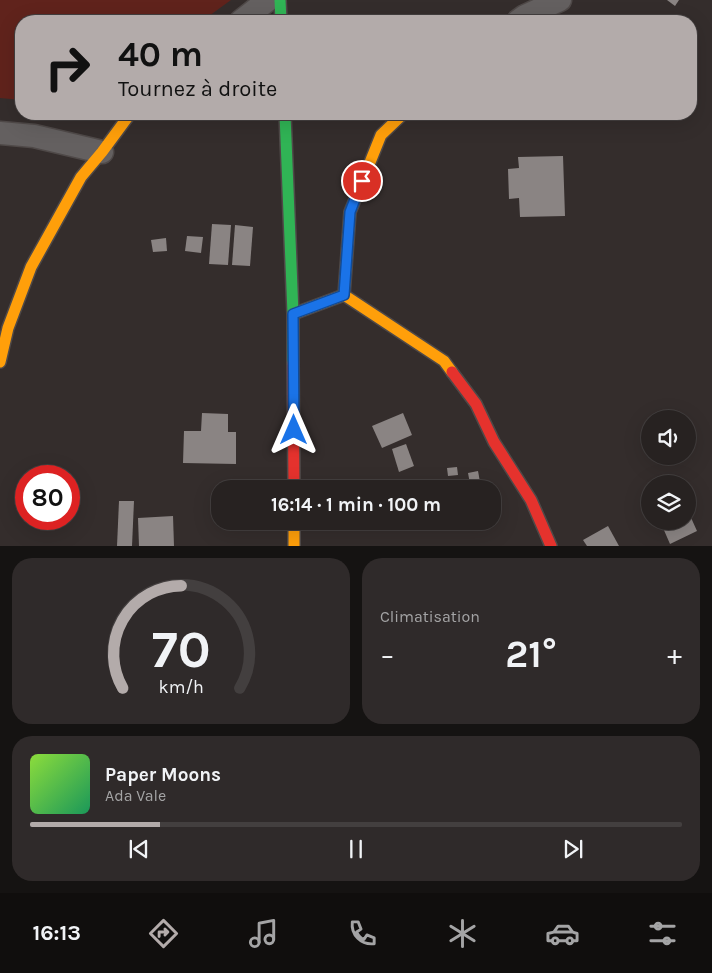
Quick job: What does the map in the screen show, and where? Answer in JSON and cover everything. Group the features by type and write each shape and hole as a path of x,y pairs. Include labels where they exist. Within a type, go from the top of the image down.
{"main road":[{"path":"280,0 281,15"},
{"path":"0,362 8,328 31,267 81,177 126,120"},
{"path":"285,120 293,314 294,480"},
{"path":"344,295 350,212 381,135 397,120"},
{"path":"293,314 344,295"},
{"path":"344,295 444,361 476,404 494,442 531,500 551,546"},
{"path":"294,530 294,546"}],"street":[{"path":"249,15 268,0"},
{"path":"527,15 560,0"},
{"path":"0,133 34,136 102,152"}],"shaded area":[{"path":"0,0 231,0 210,15 15,15 15,99 0,98"}],"building":[{"path":"667,0 679,0 675,6"},
{"path":"563,156 565,216 520,217 519,198 509,199 508,169 519,168 518,157"},
{"path":"212,224 231,225 228,265 209,264"},
{"path":"235,225 253,227 250,266 232,265"},
{"path":"187,236 203,237 201,253 185,251"},
{"path":"166,238 167,251 153,252 151,240"},
{"path":"202,413 228,414 228,432 236,432 236,464 183,463 184,431 201,431"},
{"path":"403,413 412,435 382,448 372,426"},
{"path":"406,444 414,466 399,472 392,449"},
{"path":"457,467 458,475 448,476 447,468"},
{"path":"478,471 480,480 469,480 468,473"},
{"path":"119,501 134,501 132,546 117,546"},
{"path":"173,516 174,546 139,546 138,518"},
{"path":"608,526 619,546 587,546 583,540"},
{"path":"696,529 697,531 670,544 664,530"}],"traffic: fast":[{"path":"280,0 281,15"},
{"path":"285,120 293,314 293,363"}],"traffic: slow":[{"path":"0,362 8,328 31,267 81,177 126,120"},
{"path":"344,295 350,212 381,135 397,120"},
{"path":"293,314 344,295 444,361 452,372"},
{"path":"294,530 294,546"}],"traffic: jam":[{"path":"293,363 294,480"},
{"path":"452,372 476,404 494,442 531,500 551,546"}],"route":[{"path":"294,430 293,314 344,295 350,212 362,181"}]}
